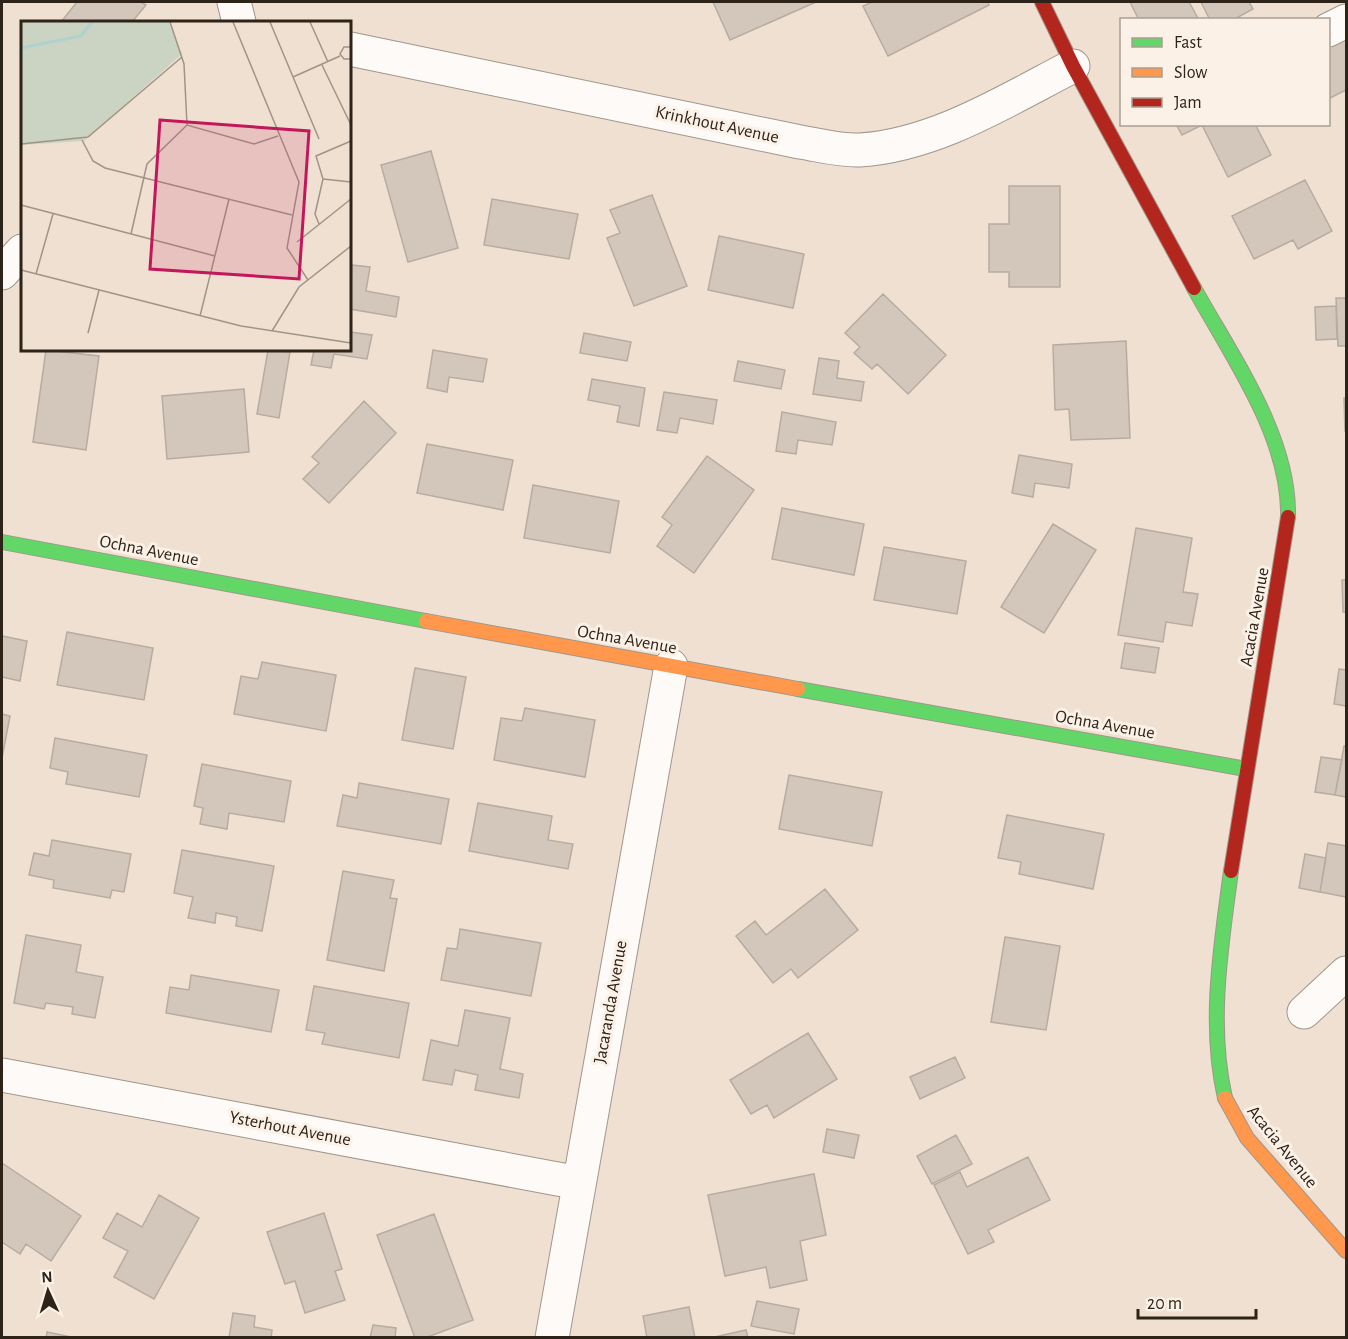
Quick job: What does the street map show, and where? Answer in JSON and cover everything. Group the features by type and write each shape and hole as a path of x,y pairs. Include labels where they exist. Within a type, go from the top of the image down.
{"street":[{"path":"234,2 239,21"},
{"name":"Acacia Avenue","path":"1042,2 1073,66 1226,344 1286,466 1290,496 1287,535 1246,769 1224,922 1216,1007 1217,1064 1226,1104 1247,1138 1347,1251"},
{"path":"1330,30 1347,21"},
{"name":"Krinkhout Avenue","path":"351,49 800,142 858,150 909,141 964,120 1073,66"},
{"path":"2,273 21,251"},
{"name":"Ochna Avenue","path":"2,542 671,666 1246,769"},
{"name":"Jacaranda Avenue","path":"552,1338 671,666"},
{"path":"1304,1012 1347,973"},
{"name":"Ysterhout Avenue","path":"2,1075 579,1183"}],"building":[{"path":"77,2 141,2 146,5 133,21 62,21"},
{"path":"713,2 816,2 730,40"},
{"path":"872,2 988,2 989,5 888,56 863,6"},
{"path":"1130,2 1189,2 1198,18 1138,18"},
{"path":"1201,2 1249,2 1253,9 1237,18 1209,18"},
{"path":"1346,38 1346,90 1330,98 1330,46"},
{"path":"1177,126 1200,126 1182,135"},
{"path":"1202,126 1256,126 1271,155 1228,177"},
{"path":"431,151 458,248 408,262 381,165"},
{"path":"1305,180 1332,231 1298,249 1293,240 1254,259 1232,216"},
{"path":"1009,186 1060,186 1060,287 1009,287 1009,272 989,272 989,224 1009,224"},
{"path":"652,195 687,286 634,306 607,238 620,233 610,210"},
{"path":"492,199 578,214 569,259 484,245"},
{"path":"719,236 804,254 793,308 708,290"},
{"path":"352,265 370,267 366,291 399,297 396,317 351,309"},
{"path":"883,294 946,355 908,394 877,364 872,369 854,353 860,347 845,333"},
{"path":"1336,298 1346,298 1346,346 1338,346"},
{"path":"1336,306 1337,339 1316,340 1315,307"},
{"path":"351,332 372,335 367,359 334,354 331,368 311,365 314,351 351,351"},
{"path":"584,333 631,342 627,361 580,353"},
{"path":"1126,341 1130,438 1071,440 1069,409 1055,410 1053,345"},
{"path":"433,350 487,359 483,382 449,377 447,392 427,388"},
{"path":"46,351 99,356 86,450 33,442"},
{"path":"268,351 290,352 279,418 257,414"},
{"path":"819,358 839,361 837,378 864,382 861,401 813,394"},
{"path":"738,361 785,370 781,389 734,381"},
{"path":"592,379 645,388 639,426 617,422 620,406 588,400"},
{"path":"244,389 249,452 167,459 162,396"},
{"path":"664,392 717,400 713,424 680,418 677,433 657,430"},
{"path":"1344,398 1346,398 1346,431 1345,431"},
{"path":"364,401 396,433 329,503 303,479 319,463 312,457"},
{"path":"782,412 836,422 832,445 798,440 796,454 776,451"},
{"path":"427,444 513,460 503,510 417,493"},
{"path":"1019,455 1072,464 1069,488 1035,483 1033,497 1012,493"},
{"path":"707,456 754,490 694,573 657,546 672,525 662,517"},
{"path":"533,485 619,501 610,553 524,538"},
{"path":"782,508 864,524 854,575 772,559"},
{"path":"1053,524 1096,550 1044,633 1001,607"},
{"path":"1136,528 1192,538 1183,592 1198,594 1192,626 1166,622 1163,642 1118,635"},
{"path":"884,547 966,561 957,614 874,600"},
{"path":"1342,580 1346,580 1346,612 1343,612"},
{"path":"67,632 153,648 144,700 57,685"},
{"path":"2,636 27,641 20,681 2,677"},
{"path":"1125,643 1159,648 1155,673 1121,668"},
{"path":"262,662 336,675 326,731 234,714 241,676 258,679"},
{"path":"415,668 466,677 453,749 402,740"},
{"path":"1339,669 1346,670 1346,706 1334,704"},
{"path":"525,708 595,720 585,777 494,760 501,718 522,721"},
{"path":"2,714 10,716 2,758"},
{"path":"55,738 147,755 139,797 66,784 68,772 50,768"},
{"path":"1344,746 1346,746 1346,797 1335,795"},
{"path":"1321,757 1342,760 1335,795 1315,792"},
{"path":"202,764 291,781 284,822 229,813 227,829 200,824 203,808 194,806"},
{"path":"789,775 882,792 872,846 779,829"},
{"path":"359,783 449,799 441,844 337,826 343,795 357,798"},
{"path":"478,803 552,816 548,840 573,844 568,869 469,851"},
{"path":"1007,815 1104,834 1093,889 1019,874 1021,862 998,858"},
{"path":"52,840 131,854 124,892 112,890 110,898 53,888 54,880 29,875 34,853 49,856"},
{"path":"1328,843 1346,846 1346,897 1320,892"},
{"path":"182,850 274,866 262,931 236,926 237,917 216,913 215,923 188,918 193,897 174,893"},
{"path":"1305,854 1326,858 1320,892 1299,888"},
{"path":"343,871 394,880 390,898 397,899 384,971 327,960"},
{"path":"825,889 858,930 798,978 791,969 773,983 736,936 755,921 766,935"},
{"path":"460,929 541,943 531,996 441,980 447,948 457,949"},
{"path":"26,935 81,945 76,972 103,977 95,1018 72,1014 73,1007 46,1003 44,1009 14,1003"},
{"path":"1005,937 1060,946 1046,1030 991,1022"},
{"path":"191,975 279,990 271,1032 166,1013 170,987 189,990"},
{"path":"314,986 409,1003 399,1058 322,1044 325,1033 306,1030"},
{"path":"465,1010 510,1018 500,1069 523,1074 519,1098 475,1090 478,1075 455,1070 452,1085 423,1080 431,1040 458,1046"},
{"path":"808,1033 837,1079 774,1118 767,1105 751,1114 730,1080"},
{"path":"955,1057 965,1078 920,1099 910,1077"},
{"path":"827,1129 859,1135 854,1158 823,1152"},
{"path":"956,1135 972,1164 932,1184 917,1156"},
{"path":"1028,1157 1050,1200 988,1230 994,1242 968,1254 934,1185 960,1172 967,1187"},
{"path":"2,1163 81,1216 51,1261 26,1244 20,1254 2,1242"},
{"path":"814,1174 826,1235 800,1241 807,1280 770,1288 766,1267 725,1276 708,1195"},
{"path":"159,1195 199,1218 154,1299 114,1277 128,1251 103,1238 117,1213 142,1227"},
{"path":"324,1213 342,1269 335,1271 345,1300 305,1313 295,1281 285,1284 267,1232"},
{"path":"434,1214 473,1320 425,1338 415,1338 377,1235"},
{"path":"757,1301 799,1309 794,1334 751,1326"},
{"path":"689,1307 695,1338 647,1338 643,1316"},
{"path":"233,1313 255,1316 254,1327 272,1330 271,1338 229,1338"},
{"path":"373,1325 396,1328 395,1338 370,1338"},
{"path":"746,1330 748,1338 710,1338"},
{"path":"47,1332 76,1338 46,1338"}],"traffic: fast":[{"path":"1194,288 1241,370 1269,428 1280,457 1286,487 1288,517"},
{"path":"2,542 426,621"},
{"path":"798,689 1246,769"},
{"path":"1225,1098 1217,1042 1217,1013 1220,956 1231,871"}],"traffic: slow":[{"path":"426,621 798,689"},
{"path":"1225,1098 1247,1138 1346,1251"}],"traffic: jam":[{"path":"1042,2 1073,66 1194,288"},
{"path":"1231,871 1288,517"}]}
